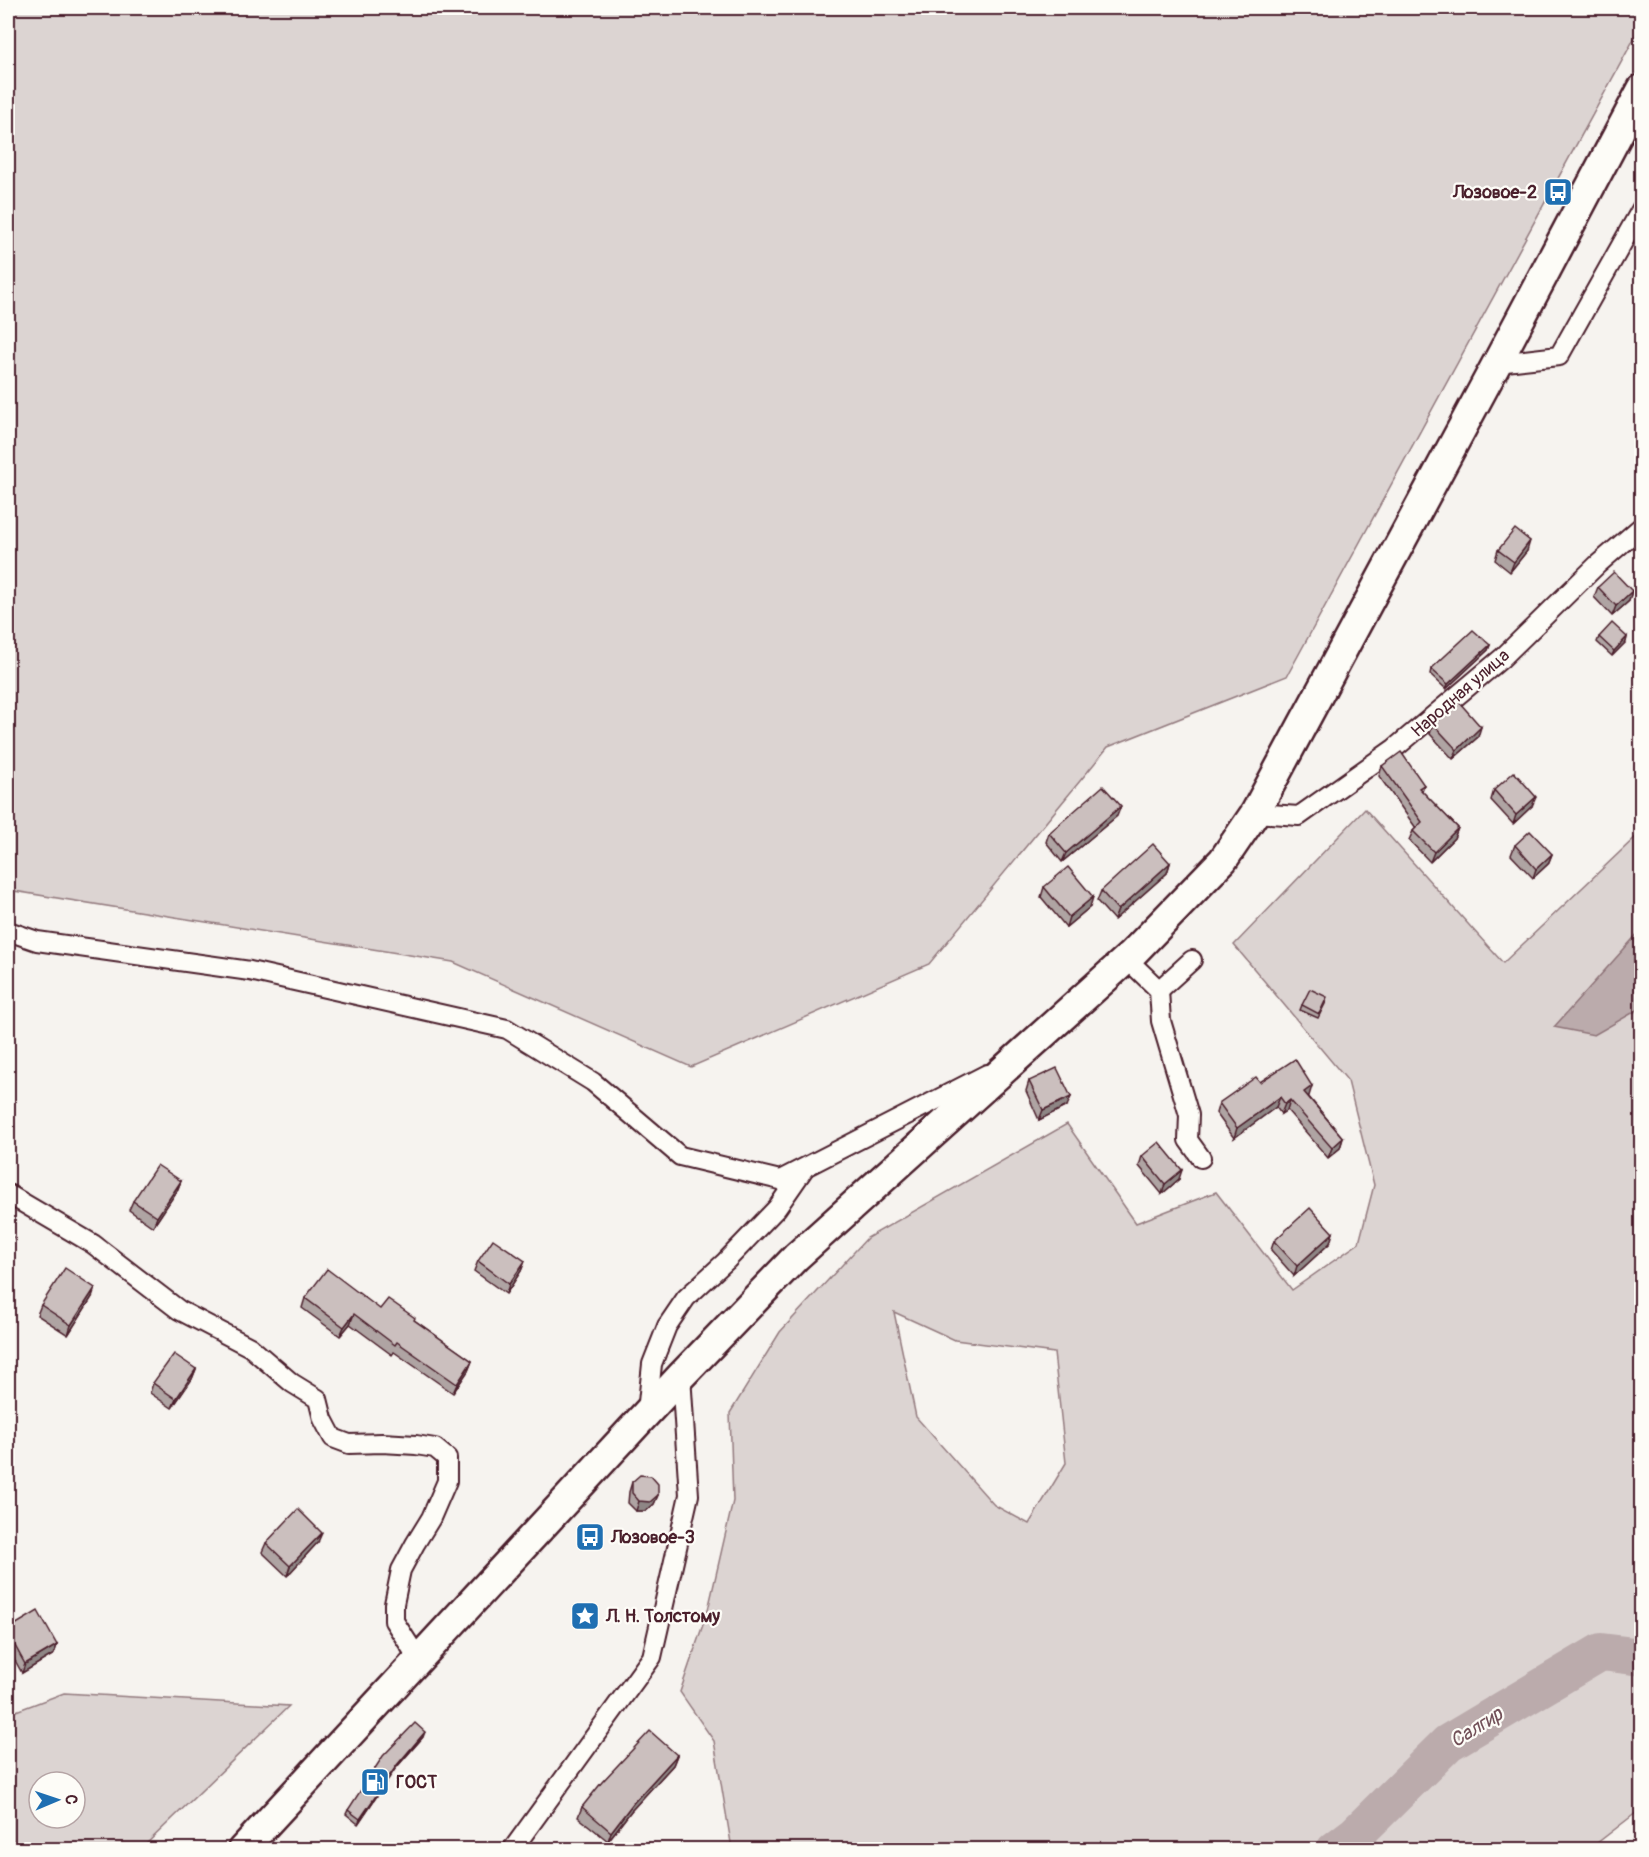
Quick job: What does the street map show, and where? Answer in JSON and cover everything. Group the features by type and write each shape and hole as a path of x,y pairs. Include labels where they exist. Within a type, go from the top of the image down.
{"main road":[{"path":"242,1850 647,1412 796,1257 1127,959 1223,860 1255,813 1497,363 1641,89"}],"street":[{"path":"1497,363 1559,356 1641,208"},
{"name":"Народная улица","path":"1255,813 1299,816 1395,748 1502,658 1597,565 1641,526"},
{"path":"8,931 37,941 249,971 507,1029 593,1082 680,1156 780,1180 1016,1059"},
{"path":"1127,959 1159,990 1161,1021 1189,1115 1188,1140 1201,1158"},
{"path":"1159,990 1192,960"},
{"path":"647,1412 652,1364 667,1326 686,1298 726,1261 777,1208 806,1167"},
{"path":"8,1194 93,1244 179,1310 250,1347 292,1383 318,1400 323,1419 333,1438 349,1444 416,1444 435,1448 447,1458 447,1481 431,1518 401,1570 394,1604 394,1621 419,1660"},
{"path":"512,1850 652,1657 689,1496 681,1376"}],"shaded area":[{"path":"8,8 1641,8 1642,24 1287,676 1108,747 929,964 691,1067 453,962 8,890"},
{"path":"1365,809 1503,963 1641,832 1641,1809 1588,1850 732,1849 714,1741 680,1692 708,1610 733,1501 730,1413 780,1332 867,1238 1067,1124 1136,1223 1216,1192 1292,1290 1359,1243 1374,1185 1348,1081 1234,945","holes":["894,1312 955,1340 1054,1353 1066,1463 1029,1524 994,1505 916,1417"]},
{"path":"1641,930 1641,1008 1594,1035 1554,1027"},
{"path":"64,1693 289,1706 141,1849 8,1849 8,1714"}],"building":[{"path":"1515,529 1530,541 1514,562 1498,550"},
{"path":"1614,572 1632,591 1616,606 1598,587"},
{"path":"1612,623 1627,637 1614,651 1599,637"},
{"path":"1473,630 1490,645 1448,684 1431,669"},
{"path":"1459,702 1481,727 1457,750 1433,724"},
{"path":"1401,752 1424,785 1419,788 1458,828 1434,852 1413,831 1422,822 1382,766"},
{"path":"1514,772 1536,797 1516,815 1494,790"},
{"path":"1103,786 1121,806 1066,853 1049,833"},
{"path":"1530,831 1552,854 1536,869 1515,845"},
{"path":"1153,844 1170,863 1118,910 1101,891"},
{"path":"1068,867 1093,897 1069,917 1044,887"},
{"path":"1310,989 1327,997 1319,1014 1302,1005"},
{"path":"1295,1059 1312,1086 1304,1092 1343,1138 1332,1148 1290,1100 1285,1104 1280,1097 1237,1128 1219,1103 1256,1077 1260,1082"},
{"path":"1057,1068 1071,1097 1043,1110 1029,1081"},
{"path":"1159,1142 1182,1170 1165,1184 1142,1156"},
{"path":"157,1165 181,1181 157,1217 133,1201"},
{"path":"1310,1208 1333,1233 1297,1266 1274,1241"},
{"path":"8,1234 13,1237 8,1247"},
{"path":"493,1239 525,1261 509,1284 478,1261"},
{"path":"65,1268 95,1288 71,1325 41,1305"},
{"path":"327,1269 380,1309 388,1299 472,1361 457,1384 397,1342 395,1345 354,1314 344,1327 305,1298"},
{"path":"174,1354 196,1369 176,1399 153,1383"},
{"path":"640,1475 651,1476 658,1484 658,1495 650,1502 639,1501 632,1493 632,1482"},
{"path":"298,1509 322,1533 290,1566 266,1543"},
{"path":"38,1611 57,1645 25,1664 8,1629"},
{"path":"415,1723 425,1732 397,1765 360,1819 348,1810 383,1756"},
{"path":"650,1731 677,1755 634,1802 611,1832 582,1807"}],"waterway":[{"name":"Салгир","path":"1335,1850 1356,1834 1448,1743 1601,1652 1642,1657"}],"place":[{"name":"Лозовое-2","path":"1558,192"},
{"name":"Лозовое-3","path":"590,1537"},
{"name":"Л. Н. Толстому","path":"585,1616"},
{"name":"ГОСТ","path":"375,1782"}]}
